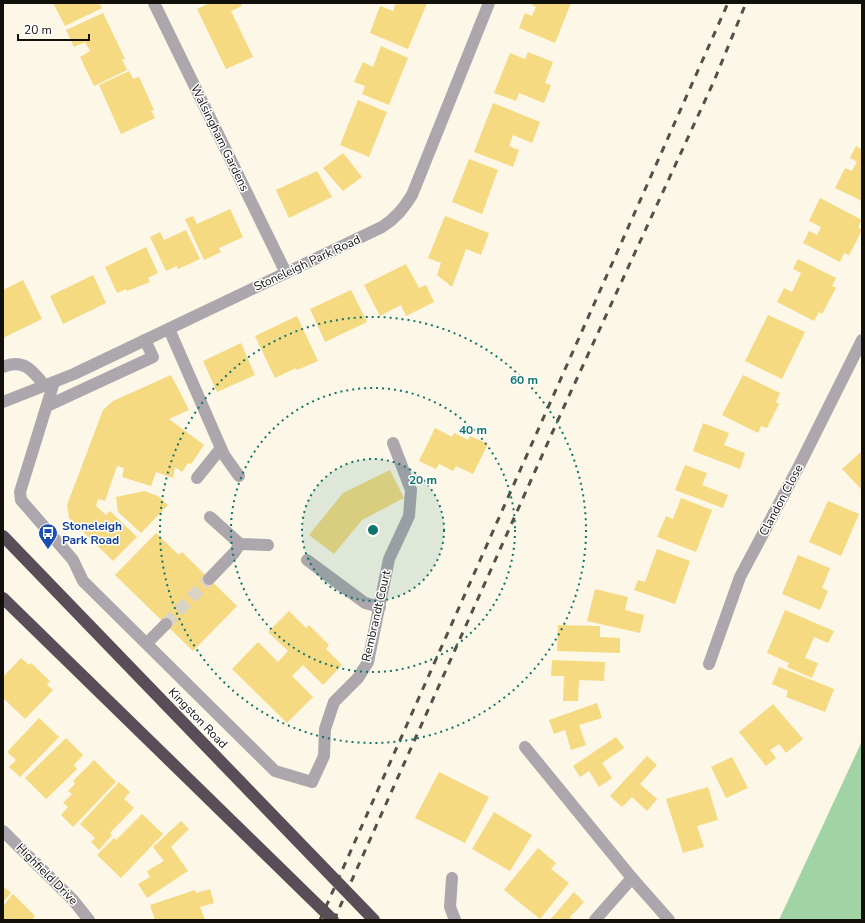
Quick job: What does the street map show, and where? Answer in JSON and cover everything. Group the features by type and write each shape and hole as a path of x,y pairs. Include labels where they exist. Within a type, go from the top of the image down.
{"highway":[{"name":"Kingston Road","path":"3,536 374,920"},
{"path":"3,598 333,920"}],"street":[{"name":"Walsingham Gardens","path":"154,3 286,273"},
{"name":"Stoneleigh Park Road","path":"3,402 74,374 382,227 393,220 402,211 412,195 489,3"},
{"path":"169,329 220,448 239,476"},
{"path":"47,406 153,357 145,340"},
{"name":"Clandon Close","path":"709,664 740,577 799,466 862,342"},
{"path":"3,367 18,364 30,368 50,384 47,406 20,492 21,500 72,560 82,581 147,643 166,624"},
{"name":"Rembrandt Court","path":"147,643 275,771 312,782 324,756 325,729 334,702 358,678 368,662 389,560 409,516 411,490 393,443"},
{"path":"197,478 220,448"},
{"path":"210,517 240,544 268,545"},
{"path":"210,579 240,544"},
{"path":"307,560 365,603 380,607"},
{"path":"525,747 632,878 669,920"},
{"name":"Highfield Drive","path":"3,831 73,900 89,920"},
{"path":"452,878 450,907 455,920"},
{"path":"595,920 632,878"}],"green space":[{"path":"862,741 862,920 779,920"}],"building":[{"path":"53,3 99,3 102,8 65,26"},
{"path":"210,3 240,3 242,6 231,11 253,57 226,69 197,9"},
{"path":"396,3 427,3 408,49 370,33 380,6 393,11"},
{"path":"529,3 571,3 555,43 519,28 525,13 532,16 536,7"},
{"path":"103,13 125,59 122,60 127,70 94,86 80,57 90,51 85,42 74,47 66,30"},
{"path":"381,46 408,58 389,105 362,94 365,86 354,82 363,62 373,67"},
{"path":"528,52 553,62 545,83 551,85 544,103 519,93 516,101 494,93 510,53 525,59"},
{"path":"129,71 133,79 139,77 154,110 151,111 155,118 121,134 99,85"},
{"path":"358,100 387,112 369,157 340,145"},
{"path":"493,103 540,122 532,143 513,135 509,146 519,150 513,167 474,152"},
{"path":"856,146 862,150 862,201 835,188 845,168 852,171 857,162 850,158"},
{"path":"343,153 362,177 343,191 323,168"},
{"path":"469,159 498,170 482,214 452,202"},
{"path":"317,171 332,197 289,218 276,190"},
{"path":"820,198 862,220 858,227 862,230 855,244 849,255 844,253 840,262 803,243 809,231 817,235 821,227 809,221"},
{"path":"230,209 243,237 219,248 221,252 204,260 185,219 193,216 197,224"},
{"path":"445,216 489,233 481,255 466,249 452,287 437,275 441,263 428,258"},
{"path":"186,230 200,259 178,269 177,266 166,271 150,237 160,232 164,240"},
{"path":"146,247 158,273 148,278 150,282 127,291 126,289 117,293 105,267"},
{"path":"798,259 836,278 832,286 836,288 822,314 819,312 814,321 777,302 784,288 792,292 801,273 793,269"},
{"path":"406,264 419,288 426,285 434,302 406,316 401,305 380,316 364,285"},
{"path":"93,275 106,303 63,324 50,296"},
{"path":"23,280 42,319 3,338 3,290"},
{"path":"351,290 367,322 325,342 310,309"},
{"path":"768,315 805,332 782,379 745,361"},
{"path":"297,316 318,361 297,370 296,368 275,378 255,336"},
{"path":"241,343 255,375 217,392 203,361"},
{"path":"171,375 189,410 169,419 204,445 191,464 188,463 182,472 175,467 173,478 156,472 151,486 122,477 124,468 117,466 105,501 98,499 96,506 106,515 110,511 137,537 113,561 69,518 67,505 103,410 113,401"},
{"path":"743,375 780,393 776,402 779,404 767,428 761,426 758,433 722,415"},
{"path":"703,423 729,433 724,445 745,453 740,469 693,451"},
{"path":"435,428 452,437 454,433 468,440 470,436 488,444 473,474 456,466 453,471 439,464 436,469 419,461"},
{"path":"862,451 862,490 842,469"},
{"path":"685,465 707,473 702,485 728,495 723,508 675,490"},
{"path":"390,470 404,498 362,520 334,554 309,535 343,493"},
{"path":"144,491 158,496 168,505 141,533 118,512 116,497"},
{"path":"681,498 712,510 696,552 657,537 666,516 673,519"},
{"path":"828,501 859,514 841,556 809,542"},
{"path":"156,533 179,555 182,552 237,606 193,651 115,575"},
{"path":"657,549 690,561 675,604 634,590 638,580 645,582"},
{"path":"798,555 830,568 822,588 828,591 820,610 782,594"},
{"path":"595,589 628,597 625,610 644,615 640,633 587,621"},
{"path":"785,610 834,631 828,643 814,637 805,658 818,663 812,678 787,667 789,663 767,653"},
{"path":"289,611 306,628 309,625 329,645 326,649 342,665 323,685 303,665 292,676 313,697 287,723 232,669 258,642 278,662 288,651 268,632"},
{"path":"558,625 600,626 600,637 620,638 620,653 557,651"},
{"path":"21,658 29,665 31,663 50,681 47,685 53,690 25,719 3,698 3,677"},
{"path":"552,660 605,662 604,681 579,680 578,701 563,701 564,676 551,676"},
{"path":"779,667 834,689 825,712 786,697 788,691 772,684"},
{"path":"597,703 602,718 579,725 586,745 571,750 565,730 554,734 549,720"},
{"path":"773,704 803,739 786,753 779,744 770,750 776,758 766,766 739,732"},
{"path":"39,718 59,737 20,777 9,767 16,760 7,752"},
{"path":"616,737 624,748 602,763 612,778 599,787 589,771 580,777 573,766"},
{"path":"66,738 83,755 74,765 77,769 46,799 25,778"},
{"path":"647,756 657,765 640,784 657,799 647,811 632,797 622,807 610,796"},
{"path":"732,757 748,788 726,798 711,767"},
{"path":"94,760 116,782 73,827 61,815 68,807 63,803 72,794 68,791 75,784 73,781"},
{"path":"439,772 489,797 465,843 415,818"},
{"path":"119,782 130,792 124,799 134,808 110,833 112,835 99,850 91,842 95,838 80,824"},
{"path":"708,787 718,820 697,826 704,847 683,853 666,799"},
{"path":"494,812 532,835 510,871 472,849"},
{"path":"142,814 163,834 121,878 97,855 114,838 116,840"},
{"path":"181,821 189,829 171,847 188,871 147,898 138,884 150,877 147,871 164,861 153,847"},
{"path":"538,848 556,863 551,869 569,883 540,919 504,890"},
{"path":"3,886 11,893 3,902"},
{"path":"210,889 214,903 200,907 205,920 155,920 150,905 195,890 196,893"},
{"path":"574,892 584,902 570,917 573,920 550,920"},
{"path":"13,894 35,916 32,920 3,920 3,906"}],"tunnel":[{"path":"166,624 209,579"}],"railway":[{"path":"320,920 728,3"},
{"path":"334,920 562,411 714,81 746,3"}],"place":[{"name":"Stoneleigh Park Road","path":"48,550"}]}
